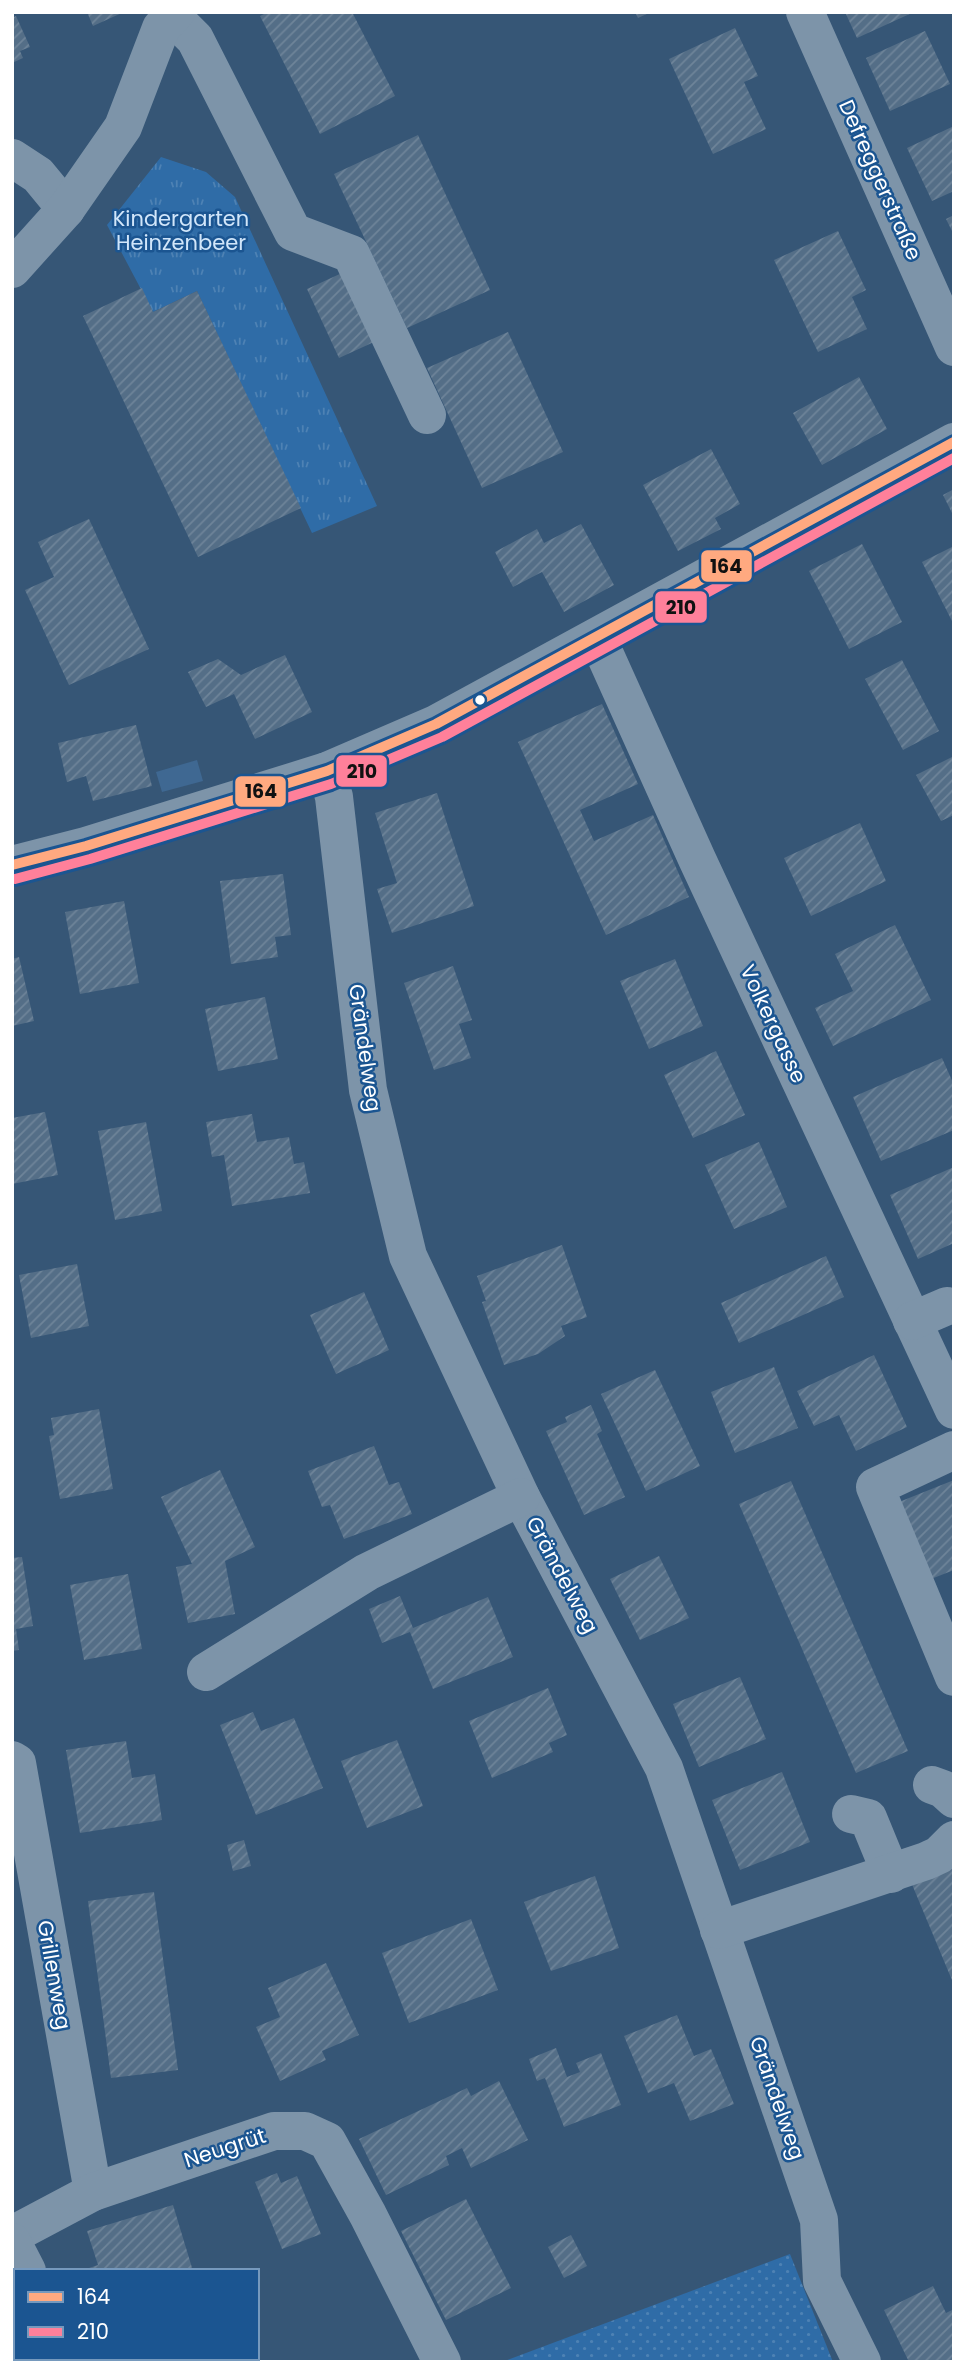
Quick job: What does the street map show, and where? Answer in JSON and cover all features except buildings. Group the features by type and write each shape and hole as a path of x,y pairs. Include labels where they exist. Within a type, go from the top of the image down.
{"street":[{"name":"Defreggerstraße","path":"805,12 954,348"},
{"path":"12,269 65,209 123,127 161,28 174,14 195,39 293,232 351,254 427,415"},
{"path":"12,159 38,175 65,209"},
{"path":"12,866 86,846 327,771 436,724 954,442"},
{"name":"Volkergasse","path":"597,637 702,872 884,1221 912,1321 954,1410"},
{"name":"Grändelweg","path":"327,771 334,797 368,1090 408,1256 521,1497 664,1769 819,2220 822,2281 862,2362"},
{"path":"912,1321 947,1306"},
{"path":"954,1450 875,1487 954,1677"},
{"path":"206,1672 367,1572 521,1497"},
{"name":"Grillenweg","path":"12,1760 17,1763 93,2192"},
{"path":"851,1814 868,1818 891,1874"},
{"path":"719,1930 891,1874 939,1854 954,1840"},
{"name":"Neugrüt","path":"12,2235 93,2192 274,2132 305,2131 327,2141 368,2215 442,2362"},
{"path":"12,2242 26,2269"}],"green space":[{"name":"Kindergarten Heinzenbeer","path":"161,157 206,172 235,197 377,506 312,533 197,291 153,312 107,225"},
{"path":"790,2254 833,2362 502,2362"}],"shaded area":[{"path":"197,760 203,781 162,792 156,772"}],"transit line":[{"name":"164","path":"12,865 86,846 327,771 436,724 954,442"},
{"name":"210","path":"15,879 90,859 331,784 442,737 954,458"}]}
